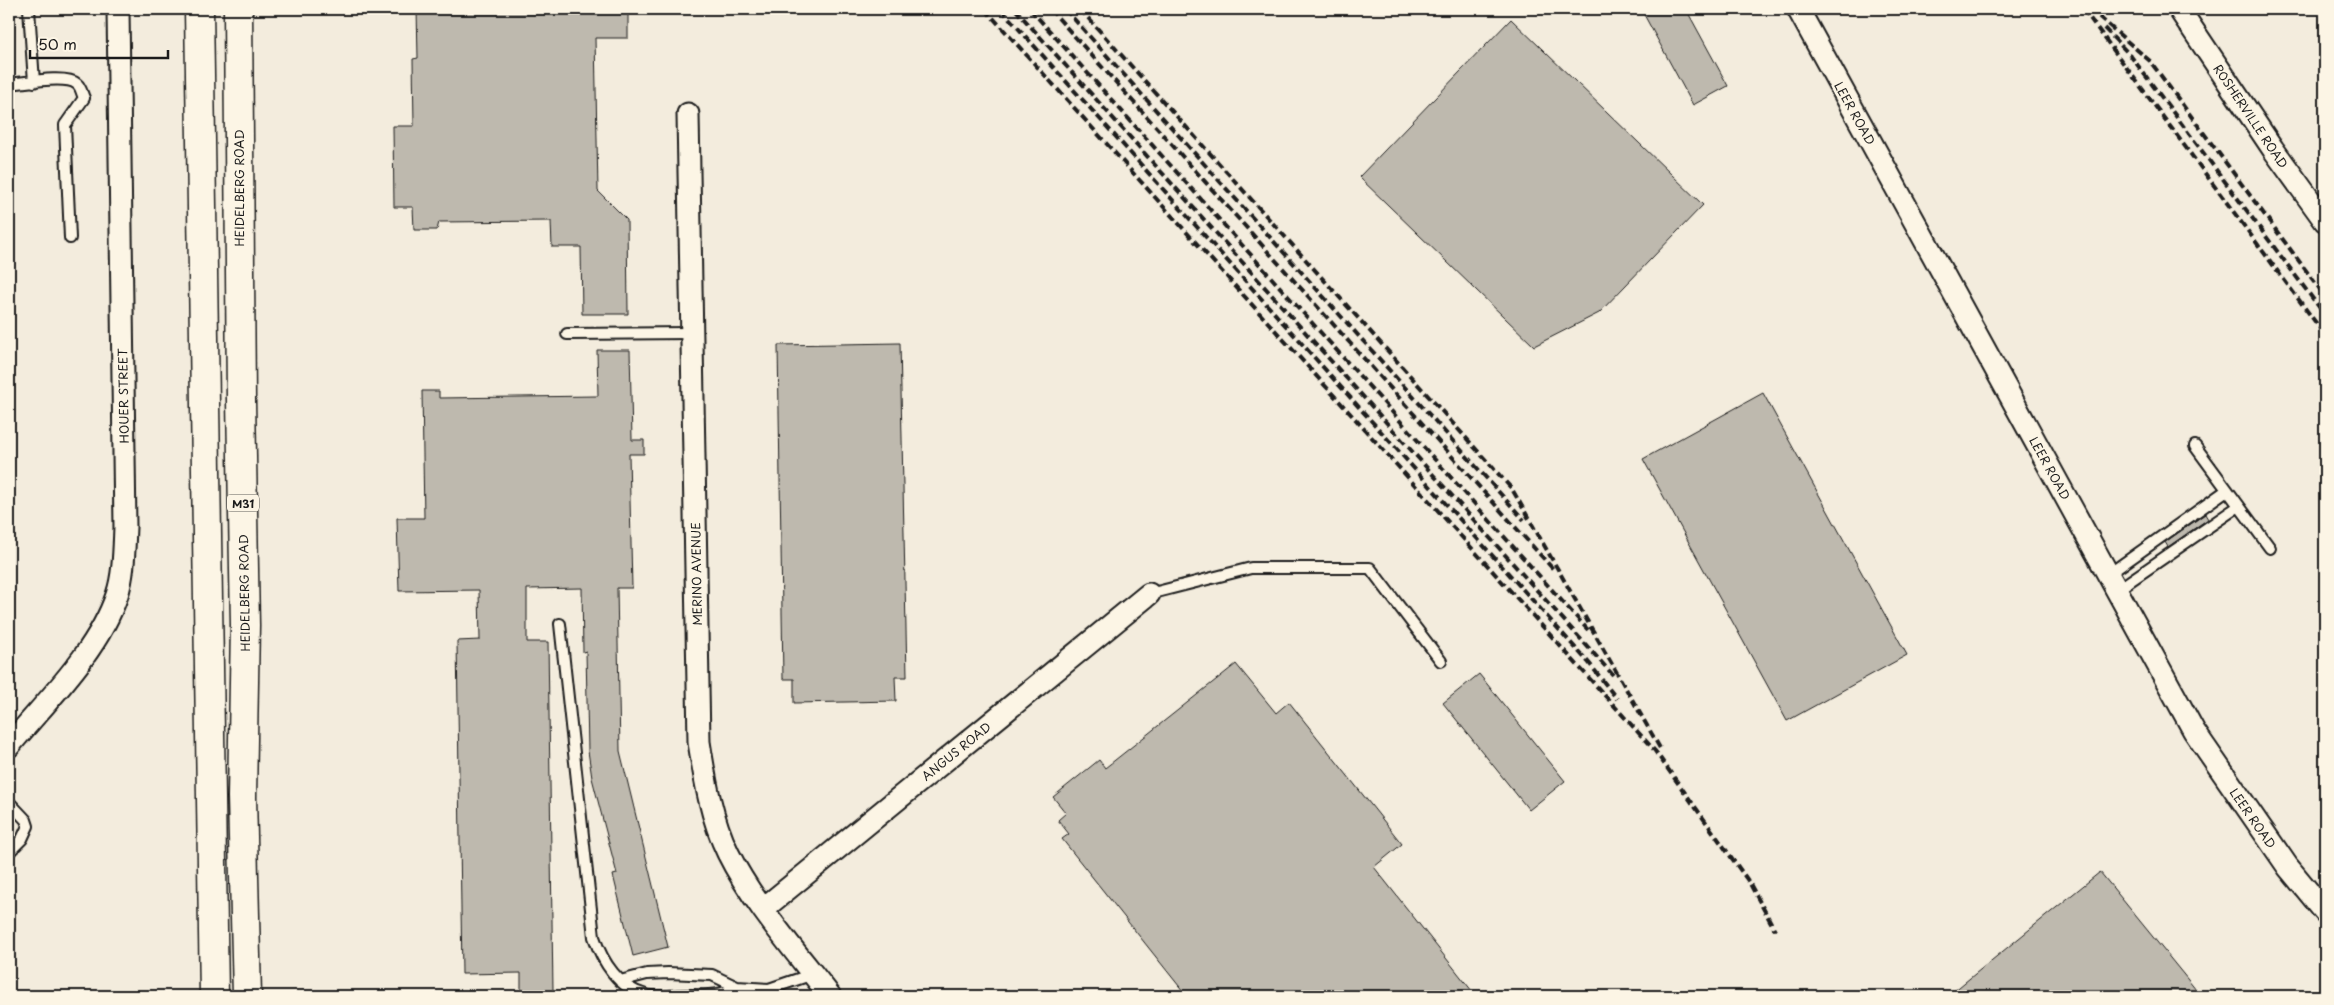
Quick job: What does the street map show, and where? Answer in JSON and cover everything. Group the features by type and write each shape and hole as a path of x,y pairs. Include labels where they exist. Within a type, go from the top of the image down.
{"main road":[{"path":"199,9 214,996"},
{"name":"HEIDELBERG ROAD","path":"238,9 245,625 242,797 247,996"}],"street":[{"name":"HOUER STREET","path":"9,746 93,643 108,619 118,593 123,562 125,527 118,9"},
{"name":"LEER ROAD","path":"1798,9 2194,730 2288,867 2325,912"},
{"name":"ROSHERVILLE ROAD","path":"2180,9 2272,149 2325,221"},
{"name":"MERINO AVENUE","path":"688,114 699,742 707,789 717,827 728,854 763,909 830,996"},
{"name":"ANGUS ROAD","path":"763,909 1149,594"}],"lane":[{"path":"29,9 34,82"},
{"path":"9,84 68,79 77,84 84,98 65,125 70,238"},
{"path":"566,334 692,332"},
{"path":"2195,446 2270,548"},
{"path":"2113,582 2227,490"},
{"path":"2113,582 2239,506"},
{"path":"1149,594 1251,568 1370,568 1441,661"},
{"path":"560,624 594,937 607,965 620,980 636,992 648,996 720,995 737,987"},
{"path":"9,802 26,820 28,826 22,839 9,852"},
{"path":"620,980 647,974 712,975 737,987 769,989 813,974"}],"building":[{"path":"417,9 628,9 628,38 595,38 598,191 627,220 628,314 582,314 581,247 552,247 551,221 439,222 437,230 414,230 413,207 394,207 393,126 414,126 413,59 418,58"},
{"path":"1641,9 1686,9 1728,86 1693,105"},
{"path":"1511,19 1703,205 1599,313 1534,346 1359,177"},
{"path":"900,343 907,677 895,677 896,701 794,703 794,679 783,679 778,345"},
{"path":"597,350 630,350 632,440 644,440 644,454 629,454 632,588 617,588 620,751 668,947 633,956 613,875 617,874 592,778 588,751 586,651 583,652 582,588 527,589 527,642 548,642 553,991 521,991 521,973 462,974 457,641 480,640 479,590 399,591 397,518 424,518 422,391 439,391 439,398 598,396"},
{"path":"1763,393 1907,655 1787,721 1643,459"},
{"path":"2205,514 2208,519 2168,547 2165,542"},
{"path":"1236,664 1276,713 1289,702 1402,844 1374,867 1476,996 1187,996 1062,839 1069,834 1058,820 1066,813 1053,797 1099,760 1105,768"},
{"path":"1479,674 1565,781 1529,810 1443,703"},
{"path":"2100,872 2201,996 1948,996"}],"railway":[{"path":"985,9 1655,751 1749,882 1775,930"},
{"path":"1001,9 1589,663 1617,699"},
{"path":"1015,9 1613,675"},
{"path":"1030,9 1588,630"},
{"path":"1050,9 1553,569"},
{"path":"1065,9 1524,520"},
{"path":"1080,9 1512,489 1661,750"},
{"path":"2083,9 2325,335"},
{"path":"2090,9 2150,61 2325,296"},
{"path":"2104,28 2130,55 2325,315"}]}
